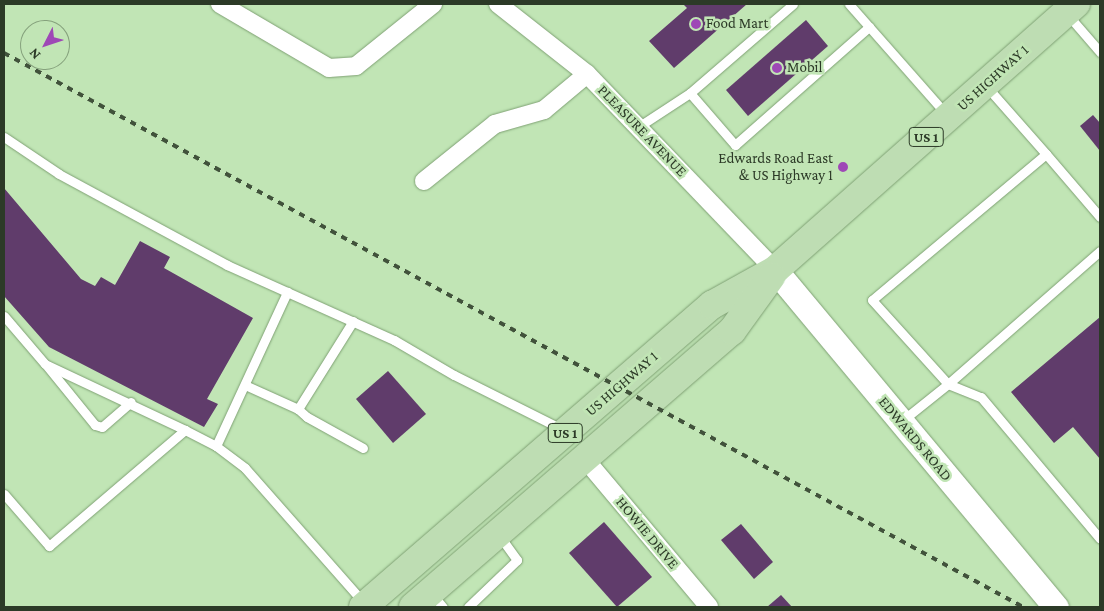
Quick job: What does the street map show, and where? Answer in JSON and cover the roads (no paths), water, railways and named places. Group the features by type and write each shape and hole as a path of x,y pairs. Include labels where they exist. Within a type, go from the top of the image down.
{"main road":[{"name":"US HIGHWAY 1","path":"366,606 712,305 775,270 985,85 1067,7"},
{"name":"US HIGHWAY 1","path":"429,602 498,534 732,331 775,270"},
{"name":"EDWARDS ROAD","path":"775,270 1056,607"}],"street":[{"path":"220,4 329,68 356,66 433,4"},
{"name":"PLEASURE AVENUE","path":"498,4 587,74 775,270"},
{"path":"424,181 494,124 544,110 587,74"},
{"name":"HOWIE DRIVE","path":"585,459 710,607"}],"lane":[{"path":"638,127 690,93 792,4"},
{"path":"848,4 949,117"},
{"path":"1067,7 1100,52"},
{"path":"690,93 735,145 869,27"},
{"path":"985,85 1100,217"},
{"path":"4,137 59,174 227,265 353,320 567,431"},
{"path":"1046,154 872,300 948,384 981,397 1100,539"},
{"path":"901,421 948,384 1100,251"},
{"path":"216,446 288,292"},
{"path":"4,316 95,425 102,427 131,402"},
{"path":"298,408 353,320"},
{"path":"45,364 131,402 216,446 245,468 366,606"},
{"path":"244,385 298,408 307,417 363,448"},
{"path":"4,494 49,546 185,430"},
{"path":"468,607 517,560 498,534"}],"railway":[{"path":"4,53 1023,607"}],"place":[{"name":"Food Mart","path":"696,24"},
{"name":"Mobil","path":"777,68"},
{"name":"Edwards Road East & US Highway 1","path":"843,167"}]}
